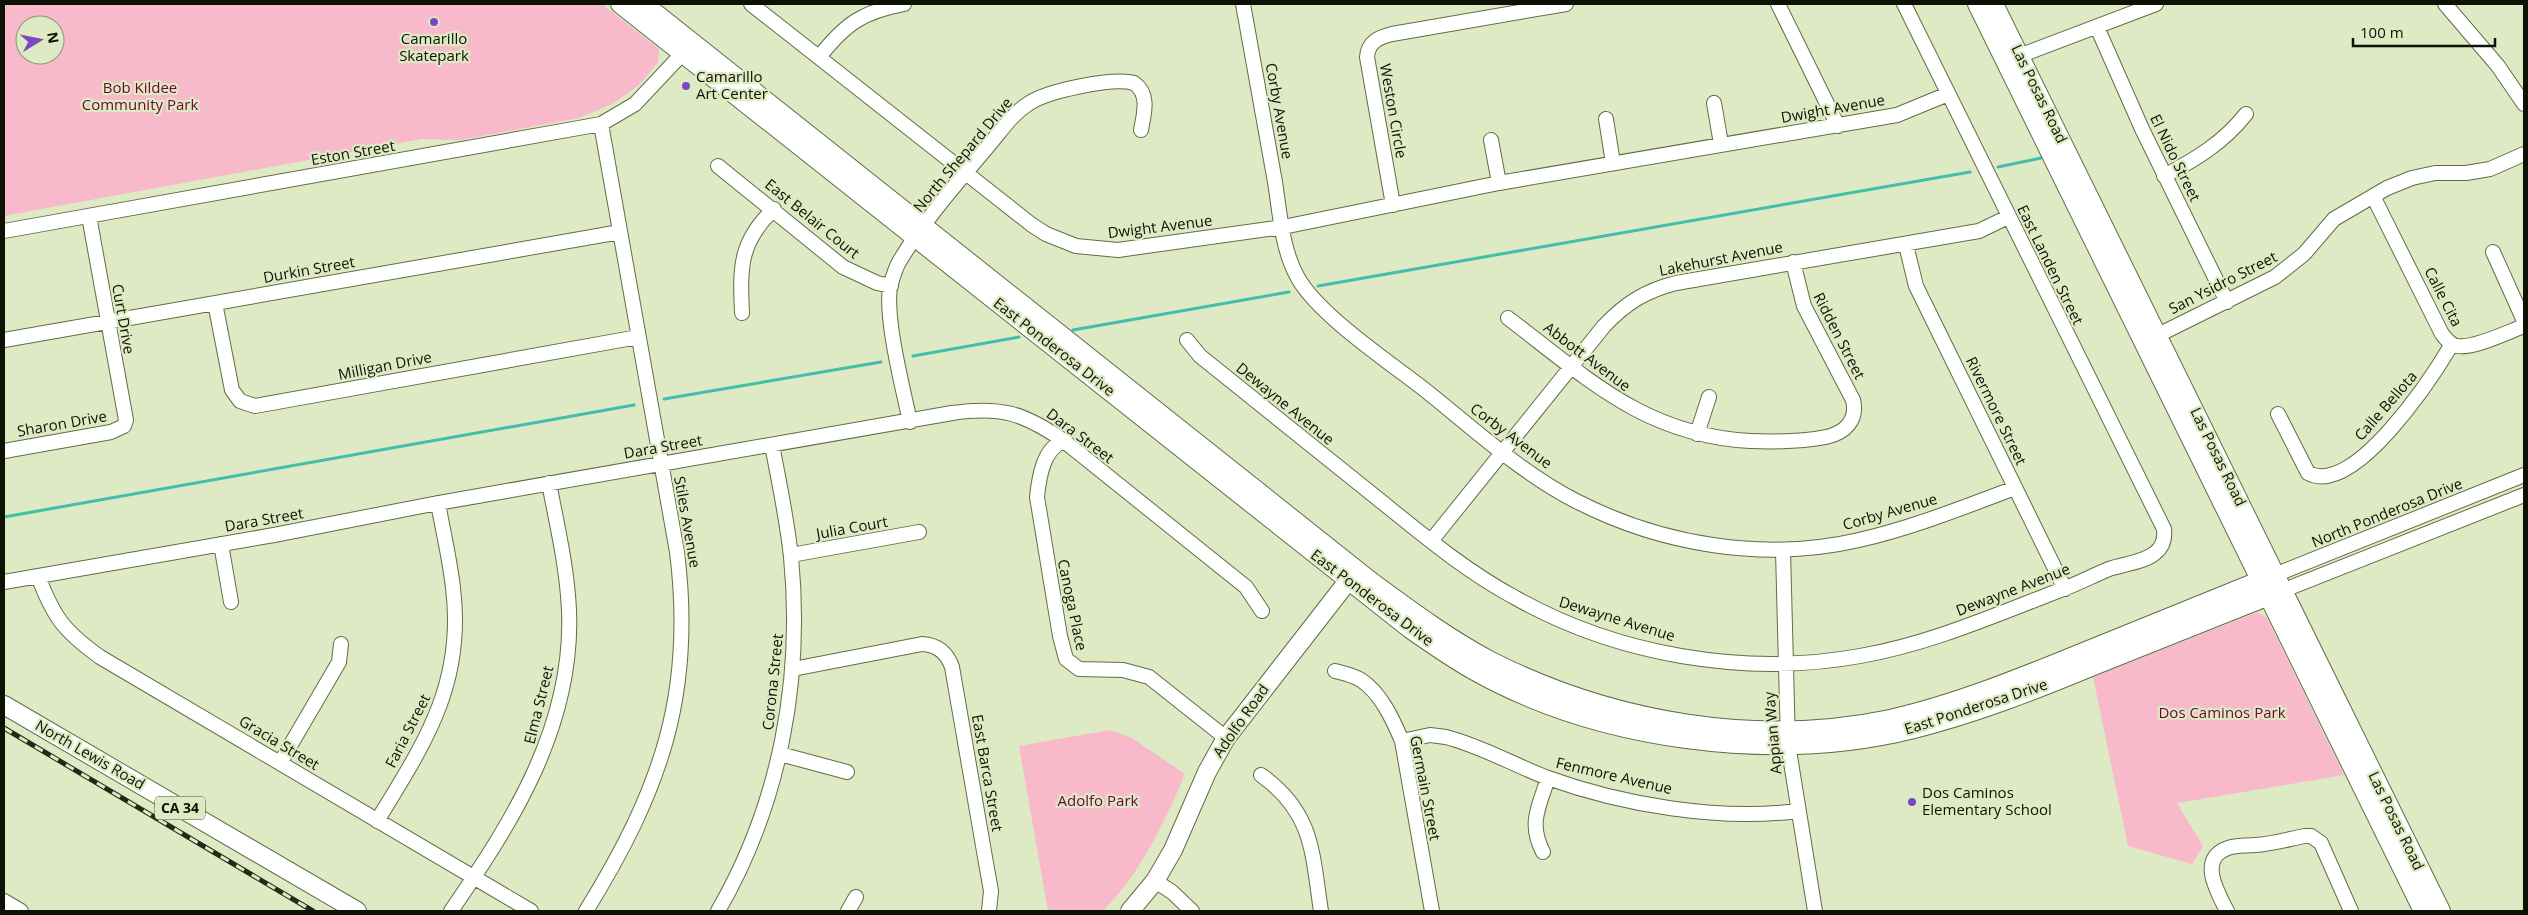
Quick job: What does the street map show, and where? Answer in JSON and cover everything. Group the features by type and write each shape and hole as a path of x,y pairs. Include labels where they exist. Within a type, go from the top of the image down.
{"main road":[{"name":"East Ponderosa Drive","path":"620,4 687,48 1352,576 1492,661 1570,695 1604,707 1676,722 1787,737 1863,738 1946,720 2029,692 2276,593"},
{"name":"East Ponderosa Drive","path":"644,4 687,48"},
{"name":"Las Posas Road","path":"1977,4 2013,58"},
{"name":"Las Posas Road","path":"1994,4 2013,58 2268,577 2383,793 2441,911"},
{"name":"Adolfo Road","path":"1130,911 1155,881 1180,836 1207,772 1226,738 1352,576"},
{"name":"East Ponderosa Drive","path":"1787,737 1866,723 1945,704 2020,677 2268,577"},
{"name":"Las Posas Road","path":"2276,593 2327,715 2423,911"},
{"name":"North Lewis Road","path":"4,705 357,911"},
{"path":"2327,715 2340,726 2373,794 2383,793"}],"street":[{"name":"Dwight Avenue","path":"752,4 1046,234 1062,242 1091,249 1118,250 1283,227 1499,183 1721,144 1838,126 1906,112 1948,94"},
{"path":"820,56 854,20 867,13 904,4"},
{"name":"Corby Avenue","path":"1243,4 1283,227 1290,261 1298,280 1325,310 1503,452 1574,500 1654,533 1730,548 1783,550 1832,546 1893,531 2015,488"},
{"name":"Weston Circle","path":"1392,205 1367,57 1372,43 1377,38 1392,34 1566,4"},
{"path":"1778,4 1838,126"},
{"name":"East Landen Street","path":"1904,4 2008,218 2164,529 2164,540"},
{"path":"2013,58 2156,4"},
{"path":"2445,4 2498,66 2524,104"},
{"name":"El Nido Street","path":"2097,27 2164,176 2227,302"},
{"name":"Eston Street","path":"4,231 601,124 635,104 687,48"},
{"name":"North Shepard Drive","path":"910,422 893,332 890,305 891,286 898,265 920,232 966,172 1021,109 1035,99 1051,92 1113,82 1134,83 1142,90 1145,102 1141,130"},
{"path":"1714,103 1721,144"},
{"path":"2164,176 2208,152 2232,132 2246,114"},
{"path":"1606,119 1613,163"},
{"name":"Stiles Avenue","path":"586,911 623,849 640,815 665,746 674,712 682,652 683,604 678,552 660,464 601,124"},
{"path":"1491,140 1499,183"},
{"name":"San Ysidro Street","path":"2151,338 2227,302 2285,270 2304,254 2334,219 2372,196 2412,178 2435,173 2476,172 2504,164 2524,154"},
{"name":"East Belair Court","path":"718,166 774,209 843,267 861,277 891,286"},
{"name":"Calle Cita","path":"2372,196 2442,334 2452,344 2467,346 2524,326"},
{"path":"742,313 741,275 746,247 760,222 774,209"},
{"name":"Curt Drive","path":"88,216 120,396 127,415 124,426"},
{"name":"Lakehurst Avenue","path":"1431,541 1571,366 1618,311 1642,294 1676,283 1979,231 2008,218"},
{"name":"Durkin Street","path":"4,340 620,232"},
{"name":"Rivermore Street","path":"1906,245 1916,286 2065,589"},
{"path":"2493,252 2524,321"},
{"name":"Ridden Street","path":"1793,262 1804,306 1853,400 1854,414 1850,423"},
{"name":"Milligan Drive","path":"215,303 232,390 240,401 255,406 638,337"},
{"name":"Abbott Avenue","path":"1508,318 1596,387 1628,407 1657,421 1697,434 1740,440 1787,441 1830,436 1842,431 1850,423"},
{"name":"Dewayne Avenue","path":"1187,340 1200,356 1431,541 1500,590 1536,609 1580,627 1670,654 1785,665 1861,656 1908,646 1965,627 2065,589 2109,569 2147,558 2159,550 2164,540"},
{"name":"Calle Bellota","path":"2278,414 2308,473 2317,476 2335,472 2364,457 2396,424 2417,399 2452,344"},
{"path":"1697,434 1709,397"},
{"name":"Dara Street","path":"4,582 549,483 967,411 988,410 1023,417 1038,423 1064,441 1246,587 1262,611"},
{"name":"Sharon Drive","path":"4,451 111,432 124,426"},
{"name":"Canoga Place","path":"1064,441 1057,443 1049,453 1039,480 1037,497 1060,636 1066,659 1079,669 1123,670 1149,678 1226,738"},
{"name":"Corona Street","path":"718,911 748,850 780,754 788,715 793,669 794,617 791,555 772,445"},
{"name":"North Ponderosa Drive","path":"2268,577 2524,476"},
{"name":"Elma Street","path":"451,911 474,877 533,778 552,732 565,677 569,636 568,592 549,483"},
{"path":"2276,593 2524,495"},
{"name":"Faria Street","path":"377,821 431,728 441,706 449,677 453,654 453,589 438,503"},
{"name":"Julia Court","path":"791,555 919,532"},
{"path":"221,544 231,602"},
{"name":"Appian Way","path":"1783,550 1787,737 1815,911"},
{"name":"Gracia Street","path":"38,576 54,615 78,641 100,657 531,911"},
{"path":"280,763 339,662 341,644"},
{"name":"East Barca Street","path":"793,669 922,644 936,647 944,652 952,667 991,890 990,911"},
{"name":"Germain Street","path":"1335,671 1362,680 1374,692 1391,718 1402,741 1432,911"},
{"name":"Fenmore Avenue","path":"1402,741 1430,735 1446,737 1548,778 1607,794 1686,809 1750,814 1798,811"},
{"path":"780,754 848,772"},
{"path":"1261,775 1287,796 1305,825 1311,847 1321,911"},
{"path":"1543,852 1536,838 1534,824 1548,778"},
{"path":"2227,911 2212,880 2211,871 2215,858 2220,852 2234,846 2311,836 2321,844 2351,911"},
{"path":"1155,881 1172,892 1192,911"},
{"path":"848,911 856,897"},
{"path":"4,901 20,911"}],"green space":[{"name":"Bob Kildee Community Park","path":"4,4 602,4 659,49 658,62 640,84 614,103 579,118 460,140 422,139 4,216"},
{"name":"Dos Caminos Park","path":"2258,612 2267,618 2344,775 2177,803 2203,846 2192,864 2128,846 2093,677"},
{"name":"Adolfo Park","path":"1110,730 1132,738 1185,774 1160,829 1140,864 1117,896 1103,911 1048,911 1019,746"}],"waterway":[{"path":"1998,167 2041,158"},
{"path":"1318,286 1970,172"},
{"path":"1073,330 1289,292"},
{"path":"913,356 1019,337"},
{"path":"664,399 881,362"},
{"path":"4,517 634,405"}],"railway":[{"path":"4,728 313,911"}],"place":[{"name":"Camarillo Skatepark","path":"434,22"},
{"name":"Camarillo Art Center","path":"686,86"},
{"name":"Dos Caminos Elementary School","path":"1912,802"}]}
